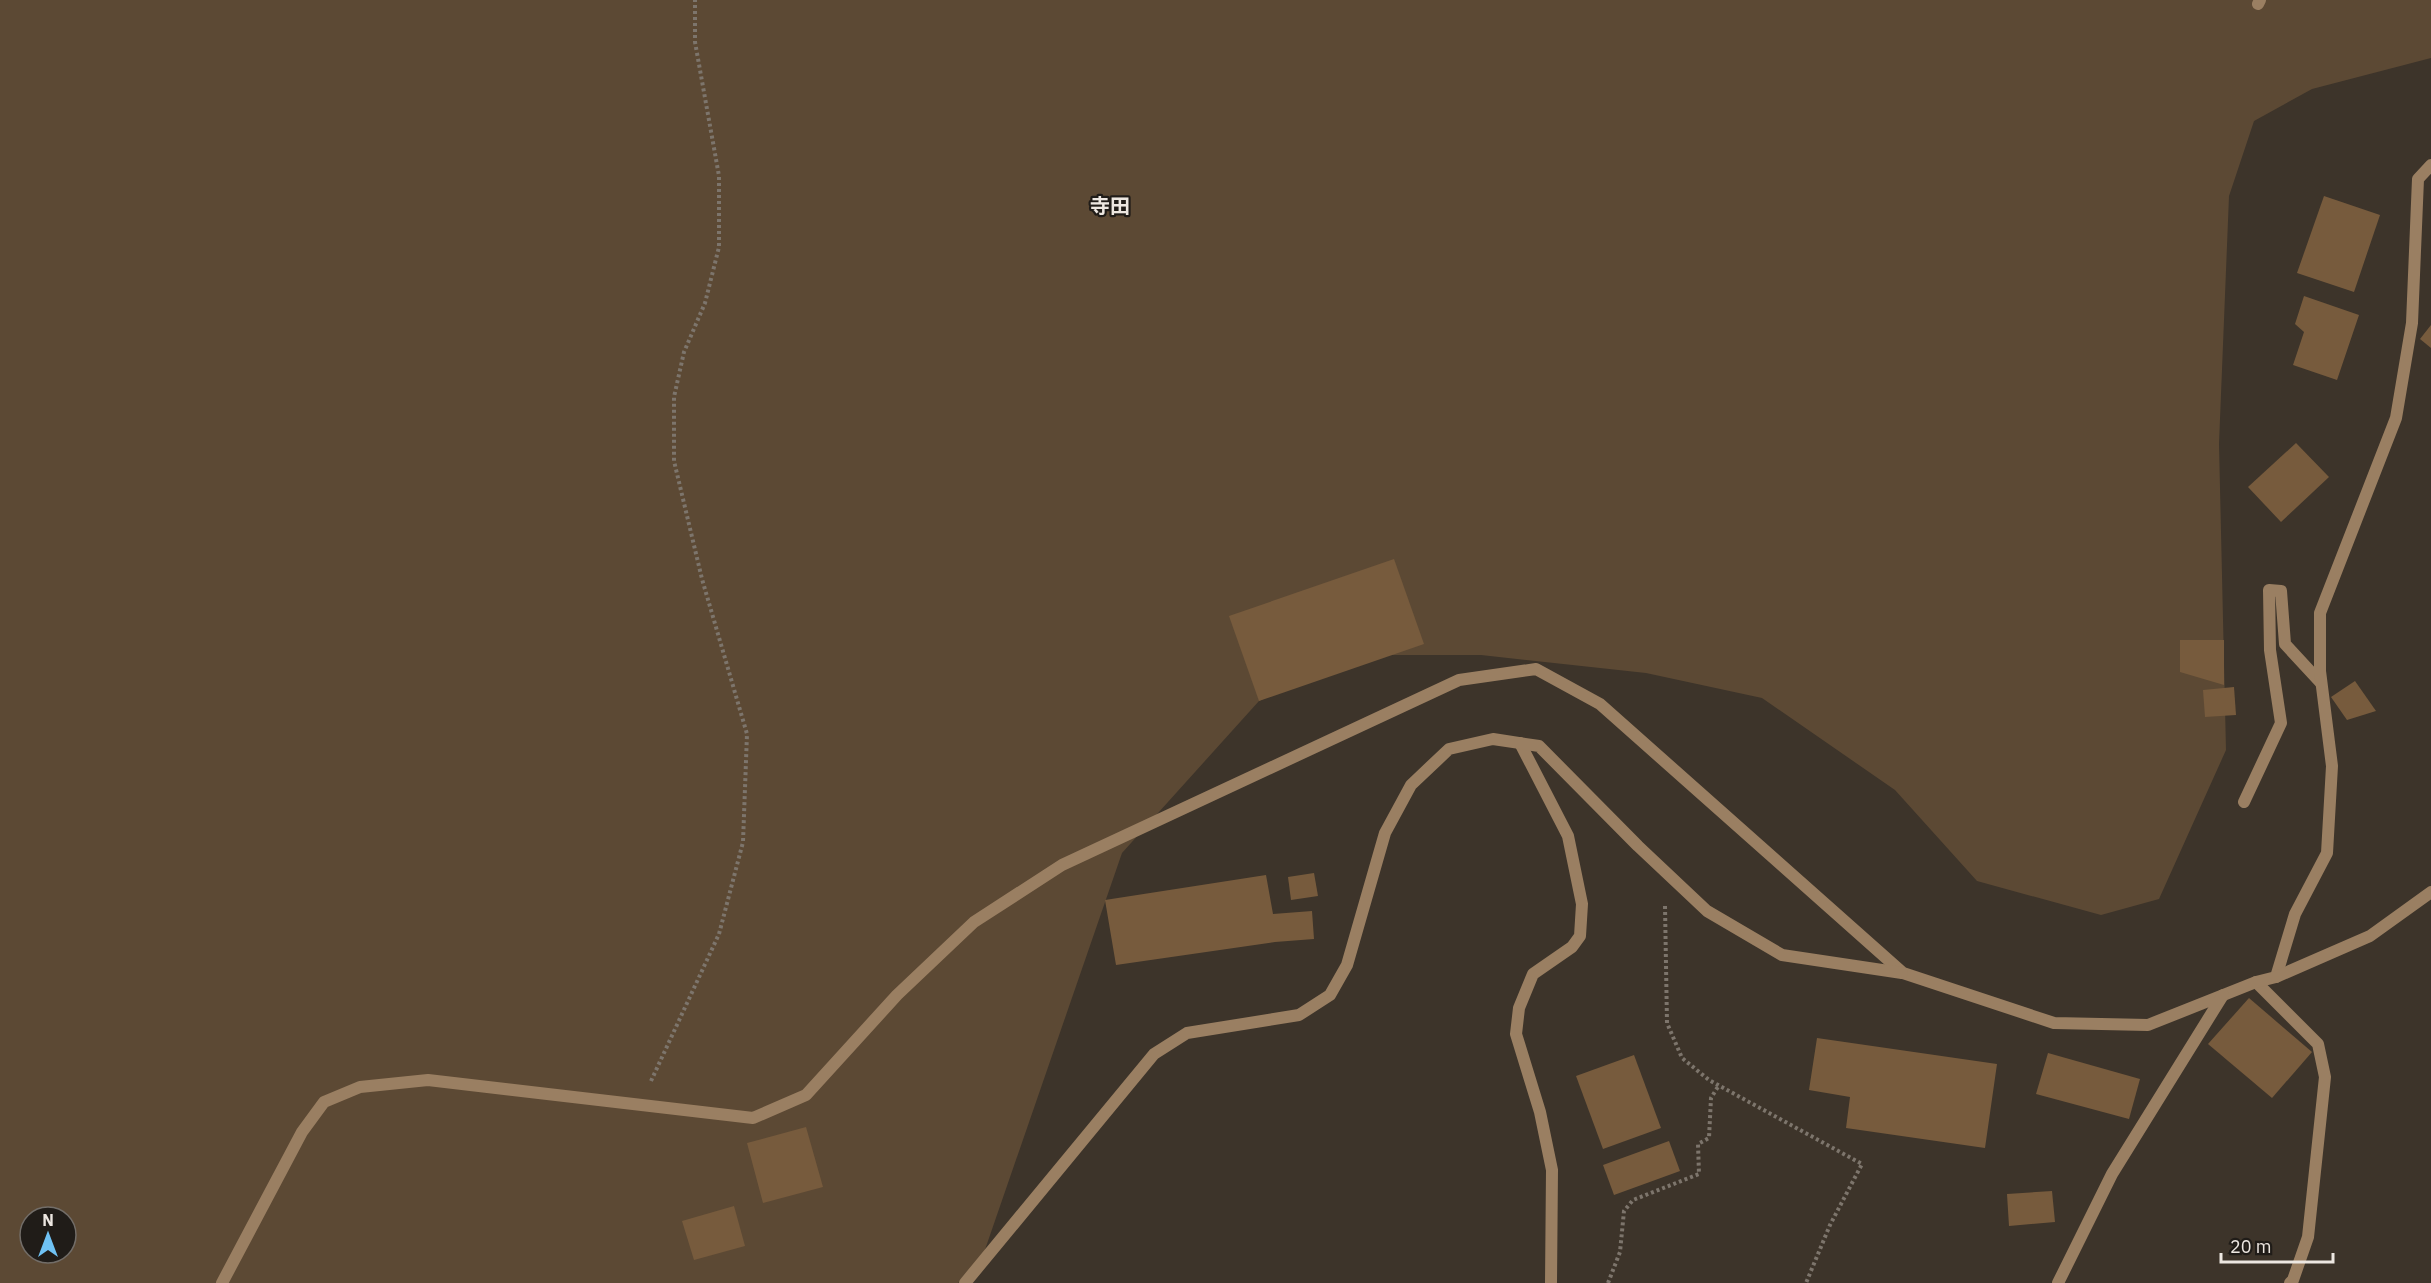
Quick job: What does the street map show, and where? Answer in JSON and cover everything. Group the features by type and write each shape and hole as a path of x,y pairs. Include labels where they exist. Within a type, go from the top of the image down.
{"street":[{"path":"2276,977 2295,914 2327,853 2332,766 2321,683 2320,613 2396,418 2412,323 2418,179 2431,165"},
{"path":"2244,802 2282,723 2270,650 2269,590 2281,591 2284,644 2321,683"},
{"path":"222,1283 302,1132 324,1102 360,1087 428,1080 753,1118 807,1095 897,995 974,922 1062,865 1459,680 1536,669 1600,704 1903,973"},
{"path":"965,1283 1154,1054 1187,1033 1299,1014 1330,995 1347,965 1385,833 1411,786 1449,749 1493,740 1539,746 1707,911 1782,955 1903,973 2054,1023 2148,1025 2256,982 2276,977 2370,936 2431,892"},
{"path":"1520,743 1568,836 1582,904 1580,936 1572,947 1533,974 1519,1008 1516,1034 1540,1112 1552,1170 1551,1283"},
{"path":"2256,982 2318,1044 2325,1077 2308,1237 2290,1283"},
{"path":"2058,1283 2112,1174 2223,995"}],"path":[{"path":"642,1105 652,1077 719,934 743,842 747,734 702,579 674,461 674,397 684,352 705,303 719,247 719,176 695,42 695,0"},
{"path":"1665,872 1667,1023 1682,1058 1710,1080 1862,1164 1830,1225 1806,1283"},
{"path":"1608,1283 1620,1252 1624,1210 1633,1200 1699,1174 1698,1144 1710,1138 1710,1098 1719,1085"}],"shaded area":[{"path":"0,0 2431,0 2431,58 2312,89 2254,121 2229,196 2219,444 2226,750 2159,899 2101,915 1977,881 1895,790 1762,698 1646,673 1481,655 1357,655 1259,701 1122,853 979,1267 958,1283 0,1283"}],"building":[{"path":"2324,196 2380,215 2354,292 2297,273"},
{"path":"2304,296 2359,315 2337,380 2293,365 2304,332 2295,324"},
{"path":"2431,325 2431,348 2420,339"},
{"path":"2296,443 2329,477 2281,522 2248,487"},
{"path":"1394,559 1424,644 1259,701 1229,616"},
{"path":"2180,640 2224,640 2224,685 2180,672"},
{"path":"2355,681 2376,711 2347,720 2331,697"},
{"path":"2234,687 2236,715 2205,717 2203,690"},
{"path":"1314,873 1318,896 1291,900 1288,877"},
{"path":"1266,875 1273,914 1312,911 1314,939 1275,942 1116,965 1105,900"},
{"path":"2249,998 2312,1052 2272,1098 2208,1044"},
{"path":"1817,1038 1997,1064 1985,1148 1846,1128 1850,1097 1809,1090"},
{"path":"2048,1053 2140,1079 2129,1119 2036,1094"},
{"path":"1634,1055 1661,1128 1603,1149 1576,1076"},
{"path":"806,1127 823,1187 763,1203 747,1143"},
{"path":"1669,1141 1680,1171 1614,1195 1603,1165"},
{"path":"2052,1191 2055,1222 2009,1226 2007,1194"},
{"path":"734,1206 745,1246 694,1260 682,1221"}],"district":[{"name":"寺田","path":"1110,205"}]}
